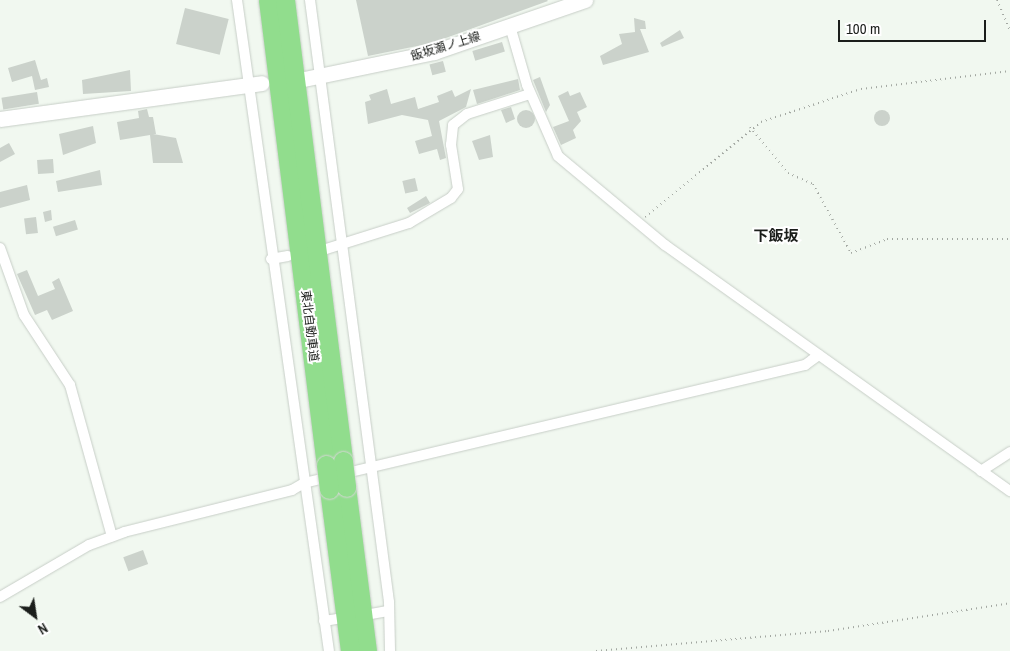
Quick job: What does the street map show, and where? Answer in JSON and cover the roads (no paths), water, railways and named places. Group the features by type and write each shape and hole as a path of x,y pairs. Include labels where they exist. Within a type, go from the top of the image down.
{"highway":[{"name":"東北自動車道","path":"268,0 334,463 367,651"},
{"name":"東北自動車道","path":"285,0 334,463"},
{"name":"東北自動車道","path":"338,488 350,651"}],"main road":[{"name":"飯坂瀬ノ上線","path":"311,78 409,59 510,26 577,1"},
{"path":"0,119 262,82"}],"street":[{"path":"237,0 246,84 329,651"},
{"path":"310,0 311,78 341,244 388,611 390,651"},
{"path":"510,26 530,94 558,156 638,224 819,356 1010,491"},
{"path":"323,250 409,223 451,198 458,189 451,145 453,125 467,114 530,94"},
{"path":"0,248 24,316 70,385 112,536"},
{"path":"271,260 288,256"},
{"path":"0,597 112,536 292,490 304,483 369,471 805,365 819,356"},
{"path":"981,471 1010,452"},
{"path":"371,614 388,611"},
{"path":"324,621 336,619"}],"district":[{"name":"下飯坂","path":"776,236"}]}
